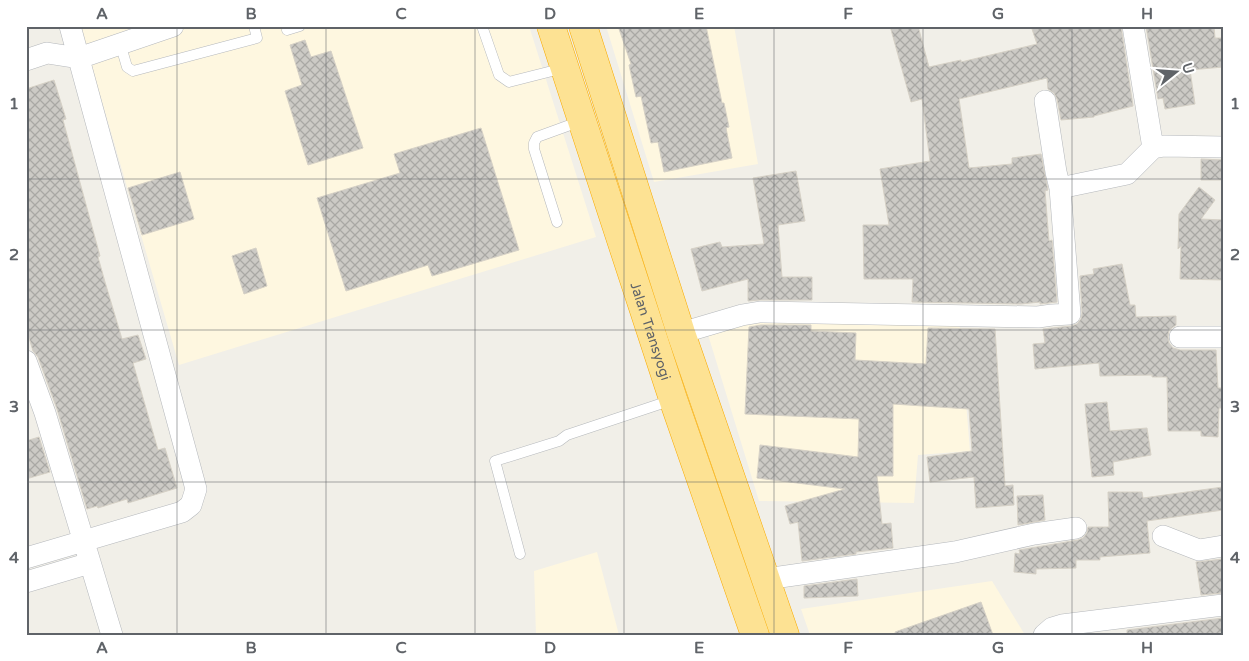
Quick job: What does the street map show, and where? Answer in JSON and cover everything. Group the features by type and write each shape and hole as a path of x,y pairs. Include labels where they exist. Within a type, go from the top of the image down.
{"highway":[{"name":"Jalan Transyogi","path":"583,27 681,333 785,635"},
{"path":"552,31 583,27"},
{"name":"Jalan Transyogi","path":"552,31 673,399 755,635"}],"street":[{"path":"47,53 69,26"},
{"path":"26,558 182,512 191,505 196,489 69,26"},
{"path":"26,60 47,53 79,58 173,26"},
{"path":"1134,26 1153,148"},
{"path":"681,333 742,315 760,312 1038,317 1070,314 1060,188 1045,101"},
{"path":"1060,188 1127,174 1153,148 1164,146 1223,147"},
{"path":"1180,337 1223,337"},
{"path":"26,361 35,415 84,542 112,635"},
{"path":"766,579 955,552 1034,534 1076,528"},
{"path":"1164,536 1199,550 1223,546"},
{"path":"26,582 90,563"},
{"path":"1044,635 1052,628 1062,625 1223,605"}],"lane":[{"path":"120,43 127,67 133,71 258,38 254,26"},
{"path":"287,30 300,26"},
{"path":"482,26 499,75 509,82 564,68"},
{"path":"557,222 534,149 534,143 537,137 582,120"},
{"path":"520,554 495,461 559,441 567,435 673,399"}],"shaded area":[{"path":"80,26 529,26 596,237 179,365"},
{"path":"606,26 734,26 758,164 654,182"},
{"path":"870,314 959,317 970,451 918,455 914,503 759,501 702,315"},
{"path":"597,552 619,635 536,635 534,571"},
{"path":"992,581 1025,635 810,635 801,609"}],"building":[{"path":"618,26 706,26 729,127 726,128 732,158 664,172 658,142 651,143 641,96 636,97 629,65 631,64"},
{"path":"890,26 918,26 929,67 961,60 961,62 1037,44 1031,26 1121,26 1133,106 1094,117 1061,120 1057,99 1054,93 1048,89 1047,78 959,99 969,168 1012,164 1012,158 1041,154 1048,190 1045,191 1049,241 1052,240 1057,302 1021,304 912,302 913,279 864,279 863,225 889,225 880,169 930,161 922,99 911,102"},
{"path":"1146,26 1214,26 1215,38 1223,38 1223,67 1190,70 1195,104 1165,109 1163,98 1158,99"},
{"path":"305,40 311,57 331,51 363,148 308,165 285,91 302,85 290,45"},
{"path":"54,80 66,119 63,120 100,256 98,257 122,339 138,335 146,359 133,363 158,450 165,448 177,488 128,503 127,499 98,508 97,506 87,509 57,409 38,357 33,351 26,328 26,89"},
{"path":"481,128 519,250 432,276 428,265 346,291 317,198 400,173 394,154"},
{"path":"1201,159 1223,160 1223,180 1201,180"},
{"path":"796,171 805,221 778,225 782,277 812,277 812,300 748,301 748,279 702,291 691,249 720,242 722,247 764,244 753,178"},
{"path":"180,172 194,219 142,235 128,188"},
{"path":"1199,187 1215,200 1201,219 1223,220 1223,280 1180,279 1181,246 1178,249 1179,214"},
{"path":"256,248 267,286 244,294 232,256"},
{"path":"1122,264 1130,305 1135,305 1136,317 1176,316 1176,325 1169,330 1168,337 1169,343 1173,348 1180,350 1216,350 1218,388 1223,388 1223,408 1219,408 1218,437 1201,436 1201,431 1168,431 1167,377 1152,377 1152,375 1100,376 1099,363 1035,369 1033,344 1045,343 1043,329 1071,326 1077,324 1081,319 1080,276 1094,274 1093,269"},
{"path":"761,325 811,325 811,331 856,333 855,360 926,364 928,328 995,329 1005,486 1013,485 1014,505 976,508 974,477 930,482 927,457 972,451 969,409 893,404 893,476 877,476 882,524 891,523 893,548 802,561 798,522 790,524 785,506 845,489 757,478 760,445 858,457 859,419 745,414 749,327"},
{"path":"1107,402 1110,431 1147,428 1151,455 1113,462 1114,475 1092,477 1085,404"},
{"path":"39,437 50,472 26,479 26,441"},
{"path":"1223,487 1223,510 1147,521 1150,553 1100,557 1100,560 1076,560 1076,568 1036,569 1036,574 1014,572 1015,553 1020,554 1019,550 1078,540 1087,533 1088,527 1109,527 1108,492 1142,492 1143,498"},
{"path":"1043,495 1045,520 1018,525 1017,496"},
{"path":"1223,559 1223,593 1201,595 1196,562"},
{"path":"857,579 858,596 804,598 804,586"},
{"path":"981,602 993,635 896,635 895,632"},
{"path":"1223,618 1223,635 1127,635 1127,630"}]}
